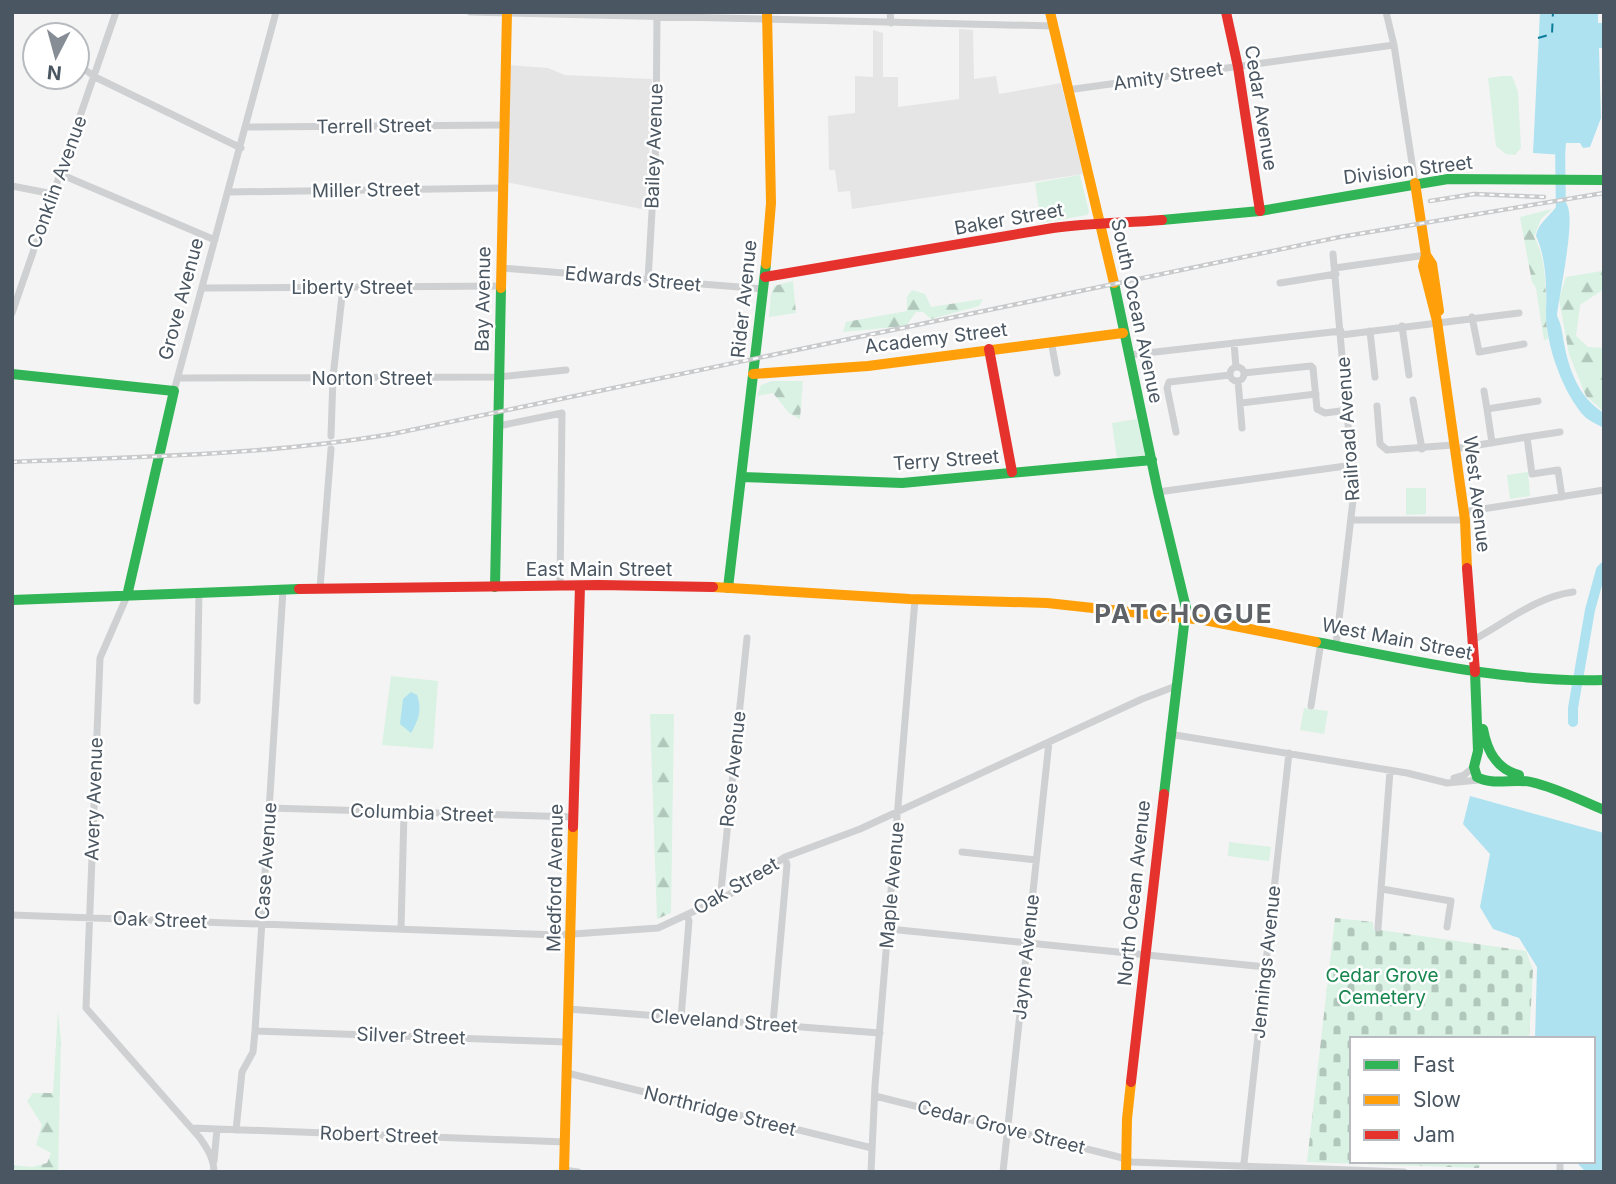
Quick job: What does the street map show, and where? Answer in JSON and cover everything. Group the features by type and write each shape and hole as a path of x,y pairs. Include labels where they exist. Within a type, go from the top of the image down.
{"street":[{"name":"Conklin Avenue","path":"12,313 116,12"},
{"name":"Grove Avenue","path":"127,596 174,391 204,288 276,12"},
{"path":"470,12 767,15 891,23 1053,26"},
{"path":"890,12 891,23"},
{"name":"South Ocean Avenue","path":"1050,12 1086,173 1101,224 1158,492 1186,608 1185,618"},
{"name":"Cedar Avenue","path":"1226,12 1238,67 1260,211"},
{"name":"West Avenue","path":"1386,12 1394,45 1426,255 1423,266 1437,321 1464,516 1477,710"},
{"name":"Bay Avenue","path":"495,587 506,13"},
{"name":"Bailey Avenue","path":"648,280 656,143 657,14"},
{"name":"Rider Avenue","path":"728,588 764,289 771,203 767,15"},
{"name":"Amity Street","path":"1067,90 1394,45"},
{"path":"91,74 241,148"},
{"name":"Terrell Street","path":"246,127 503,125"},
{"path":"60,174 215,240"},
{"name":"Division Street","path":"1260,211 1415,183 1467,178 1604,180"},
{"path":"12,186 53,194"},
{"name":"Miller Street","path":"229,192 502,188"},
{"name":"Baker Street","path":"765,277 1053,228 1260,211"},
{"name":"Railroad Avenue","path":"1333,254 1353,465 1352,520 1336,645"},
{"path":"1280,283 1426,255"},
{"name":"Edwards Street","path":"502,268 764,289"},
{"name":"Liberty Street","path":"204,288 501,286"},
{"path":"331,436 333,377 343,288"},
{"path":"1129,355 1519,313"},
{"path":"1472,317 1479,352 1524,344"},
{"path":"1402,326 1409,375"},
{"path":"1370,331 1375,377"},
{"name":"Academy Street","path":"753,374 868,366 1123,333"},
{"path":"1051,341 1057,373"},
{"path":"1234,343 1236,367 1244,373 1311,366 1317,409 1321,412 1348,410"},
{"path":"989,349 1012,472"},
{"path":"1230,375 1231,370 1236,367"},
{"name":"Norton Street","path":"178,378 499,377 566,370"},
{"path":"1238,381 1244,373"},
{"path":"12,374 174,391"},
{"path":"1230,375 1238,381"},
{"path":"1176,432 1167,388 1169,382 1230,375"},
{"path":"1238,381 1242,428"},
{"path":"1484,391 1492,443"},
{"path":"1241,403 1316,394"},
{"path":"1413,400 1422,449"},
{"path":"1487,410 1538,401"},
{"path":"1377,406 1382,448 1387,450 1454,447 1560,432"},
{"path":"498,426 562,413 560,586"},
{"path":"1527,437 1532,474 1558,470 1562,497"},
{"path":"320,588 331,449"},
{"name":"Terry Street","path":"742,477 902,483 1152,460"},
{"path":"1158,492 1353,465"},
{"path":"1352,520 1464,516 1604,490"},
{"name":"Medford Avenue","path":"564,1171 580,586"},
{"name":"East Main Street","path":"12,600 320,588 728,588 1064,604 1185,618"},
{"name":"Case Avenue","path":"236,1130 242,1072 253,1052 255,1031 284,590"},
{"path":"1471,642 1537,602 1573,592"},
{"path":"197,701 199,593"},
{"name":"Avery Avenue","path":"127,596 100,658 86,1008 192,1128"},
{"name":"Maple Avenue","path":"871,1172 915,599"},
{"name":"West Main Street","path":"1185,618 1475,672 1555,680 1604,680"},
{"name":"North Ocean Avenue","path":"1126,1172 1128,1109 1185,618"},
{"name":"Rose Avenue","path":"720,900 747,638"},
{"path":"1311,706 1321,642"},
{"name":"Oak Street","path":"12,915 570,934 654,929 720,900 785,857 898,812 1176,686"},
{"path":"1477,710 1499,772 1495,780"},
{"path":"1477,710 1475,774 1479,780 1485,783 1495,780 1531,782 1604,810"},
{"path":"1170,734 1447,783 1479,780"},
{"name":"Jayne Avenue","path":"1003,1172 1049,742"},
{"name":"Jennings Avenue","path":"1243,1169 1289,753"},
{"path":"1419,776 1425,774 1455,778 1464,775 1487,757 1509,773 1538,779 1604,803"},
{"path":"1378,928 1390,771"},
{"name":"Columbia Street","path":"270,808 574,817"},
{"path":"401,929 404,812"},
{"path":"962,852 1036,860"},
{"path":"773,1024 787,865 785,857"},
{"path":"1382,889 1451,901 1447,927"},
{"path":"681,1018 689,921 687,915"},
{"path":"889,929 1266,967"},
{"name":"Cleveland Street","path":"568,1009 880,1033"},
{"name":"Silver Street","path":"255,1031 568,1042"},
{"name":"Northridge Street","path":"567,1073 872,1148"},
{"name":"Cedar Grove Street","path":"875,1096 1007,1128 1132,1163 1243,1169 1404,1172"},
{"path":"192,1128 209,1152 214,1168"},
{"name":"Robert Street","path":"192,1128 565,1142"},
{"path":"214,1168 217,1129"},
{"path":"564,1171 578,1172"}],"shaded area":[{"path":"959,29 973,30 974,79 996,76 999,94 1061,83 1083,174 852,209 850,191 838,192 835,170 829,170 828,116 855,113 855,76 873,77 873,30 883,33 883,77 898,77 898,107 959,99"},
{"path":"508,65 548,68 565,75 652,79 647,210 506,182"}],"green space":[{"path":"1512,76 1518,92 1521,148 1515,155 1506,154 1496,146 1488,78"},
{"path":"1080,175 1089,212 1087,215 1041,223 1035,183"},
{"path":"1552,209 1541,219 1534,237 1544,273 1548,339 1544,340 1536,288 1532,282 1520,217"},
{"path":"1602,271 1604,289 1580,305 1576,336 1588,347 1604,348 1604,412 1586,396 1569,354 1559,299 1566,277"},
{"path":"793,281 796,313 769,317 774,286"},
{"path":"912,290 925,294 931,307 983,299 979,306 931,319 923,312 916,312 906,326 843,332 846,322 907,311 907,297"},
{"path":"772,381 803,381 800,419 789,413 773,393 757,396 761,385"},
{"path":"1137,419 1145,455 1117,458 1112,423"},
{"path":"1528,472 1530,496 1510,499 1507,475"},
{"path":"1406,488 1426,488 1426,514 1406,515"},
{"path":"391,676 438,681 433,749 382,745"},
{"path":"1304,708 1328,711 1324,734 1300,730"},
{"path":"650,714 674,714 671,913 657,919"},
{"path":"1229,842 1271,847 1269,861 1228,856"},
{"name":"Cedar Grove Cemetery","path":"1335,918 1373,922 1373,929 1526,951 1533,970 1529,1037 1350,1037 1350,1163 1480,1163 1479,1168 1307,1162"},
{"path":"58,1011 61,1040 58,1172 12,1172 12,1165 32,1167 47,1163 51,1153 36,1145 42,1125 27,1101 33,1093 53,1093"}],"water":[{"path":"1540,12 1598,12 1598,23 1604,23 1604,48 1599,48 1601,118 1590,147 1583,148 1580,143 1566,143 1565,155 1533,153"},
{"path":"1566,203 1570,223 1569,239 1557,316 1572,373 1588,400 1604,413 1604,428 1585,417 1569,395 1552,353 1546,324 1545,273 1536,236 1540,226 1558,204"},
{"path":"411,692 417,695 419,710 411,733 400,724 403,699"},
{"path":"1470,796 1604,833 1604,1172 1586,1172 1577,1163 1595,1163 1595,1037 1535,1037 1537,967 1519,938 1493,929 1480,907 1490,854 1463,824"}],"waterway":[{"path":"1560,142 1561,216"},
{"path":"1573,722 1573,708 1590,610 1604,567"}],"ferry route":[{"path":"1538,38 1552,34 1553,12"}],"railway":[{"path":"12,462 250,451 392,434 1340,237 1604,193"},
{"path":"1430,201 1474,194 1544,197"}],"traffic: fast":[{"path":"1162,220 1260,211 1448,179 1604,180"},
{"path":"728,588 766,264"},
{"path":"1114,283 1158,492 1186,608 1164,794"},
{"path":"495,587 501,288"},
{"path":"12,374 174,391 127,596"},
{"path":"742,477 902,483 1152,460"},
{"path":"12,600 299,589"},
{"path":"1316,642 1495,674 1604,680"},
{"path":"1475,672 1478,751 1474,767 1477,777 1489,781 1531,782 1604,810"},
{"path":"1483,729 1494,758 1504,768 1519,775"}],"traffic: slow":[{"path":"766,264 771,203 767,12"},
{"path":"1050,12 1114,283"},
{"path":"501,288 507,13"},
{"path":"1415,183 1426,255 1423,266 1437,321 1465,520 1467,568"},
{"path":"1426,255 1432,264 1439,311"},
{"path":"753,374 868,366 1123,333"},
{"path":"713,587 910,599 1047,603 1204,620 1316,642"},
{"path":"564,1172 573,827"},
{"path":"1126,1172 1131,1082"}],"traffic: jam":[{"path":"1226,12 1238,67 1260,211"},
{"path":"765,277 1053,228 1162,220"},
{"path":"989,349 1012,472"},
{"path":"1467,568 1475,672"},
{"path":"299,589 599,585 713,587"},
{"path":"573,827 580,586"},
{"path":"1131,1082 1164,794"}],"district":[{"name":"PATCHOGUE","path":"1184,613"}]}
